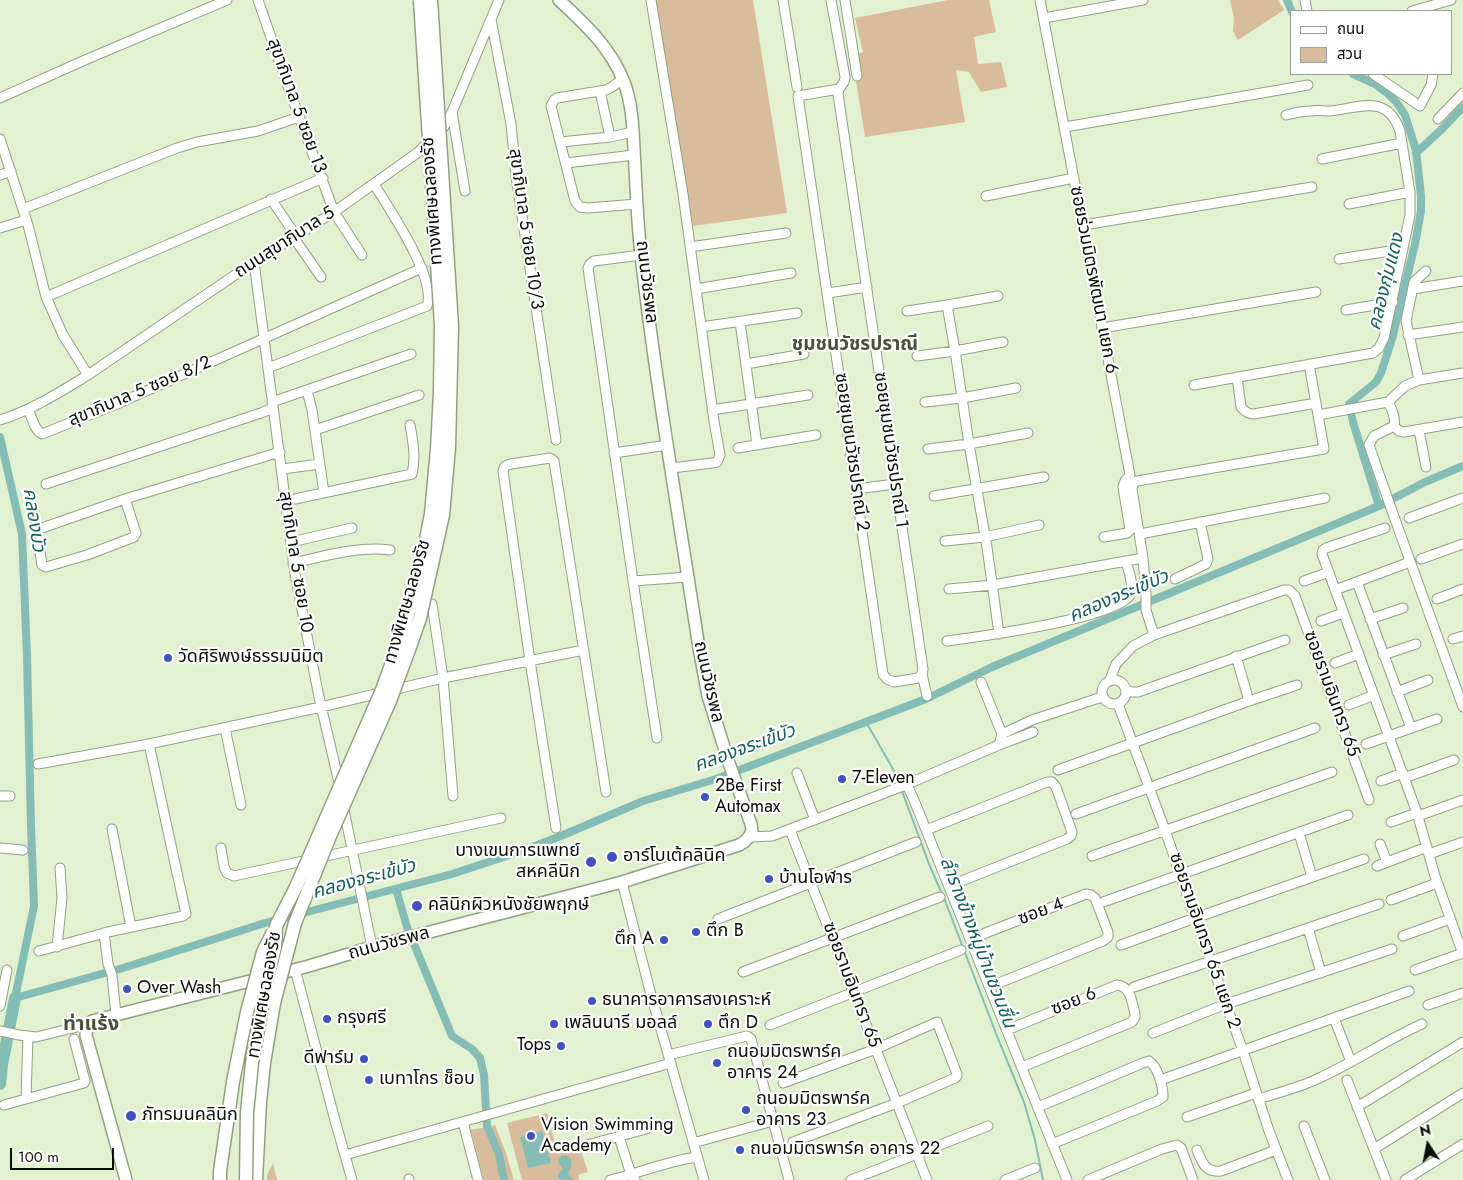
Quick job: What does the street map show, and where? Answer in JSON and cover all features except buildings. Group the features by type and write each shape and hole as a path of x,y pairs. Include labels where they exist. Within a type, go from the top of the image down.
{"highway":[{"name":"ทางพิเศษฉลองรัช","path":"246,1180 247,1113 252,1063 275,947 276,926 296,887 382,690 403,632 419,576 431,514 438,449 441,325 420,0"},
{"name":"ทางพิเศษฉลองรัช","path":"257,1176 260,1102 264,1063 274,1003 295,923 330,836 390,701 410,648 420,618 443,515 448,447 452,326 432,0"},
{"path":"220,1180 233,1082 246,1012 263,952 276,926"}],"main road":[{"name":"ถนนวัชรพล","path":"89,1024 92,1021 622,882 739,845 749,837 752,831 705,683 641,255 629,98 619,68 606,48 594,33 559,0"},
{"path":"89,1024 86,1035 126,1180"}],"street":[{"path":"0,98 227,0"},
{"name":"สุขาภิบาล 5 ซอย 13","path":"258,0 334,212 362,255"},
{"name":"ถนนสุขาภิบาล 5","path":"0,420 28,409 88,375 254,262 334,212 417,153 444,127 499,0"},
{"path":"651,0 672,128 720,455 717,462 672,468"},
{"path":"783,0 797,87"},
{"name":"ซอยชุมชนวัชรปราณี 1","path":"831,0 845,77 839,89 839,104 926,696"},
{"path":"844,0 857,76"},
{"name":"ซอยร่วมมิตรพัฒนา แยก 6","path":"1040,0 1130,475 1123,487 1130,530 1126,533 1104,537"},
{"path":"1044,18 1143,0"},
{"path":"1416,10 1446,2"},
{"name":"สุขาภิบาล 5 ซอย 10/3","path":"491,19 511,124 516,176 556,440"},
{"path":"1386,77 1420,106 1431,85 1433,75"},
{"path":"623,79 612,87 600,91 560,97 554,100 551,106 575,201 580,207 637,204"},
{"path":"1065,127 1308,85"},
{"name":"ซอยชุมชนวัชรปราณี 2","path":"839,89 798,96 883,674 887,679 894,682 918,678 922,674"},
{"path":"600,91 610,137"},
{"path":"1438,119 1463,93"},
{"path":"1194,385 1372,353 1379,348 1384,338 1410,215 1410,192 1400,131 1395,119 1386,110 1376,105 1286,115"},
{"path":"452,112 465,191"},
{"path":"23,209 177,148 197,142 258,131 299,117"},
{"path":"561,142 610,137 633,132"},
{"path":"0,140 23,209 46,297 63,335 88,375"},
{"path":"1322,159 1402,143"},
{"path":"566,163 634,155"},
{"path":"0,174 11,170"},
{"path":"46,297 323,178"},
{"path":"986,196 1074,178"},
{"path":"268,368 427,306 429,300 422,268 401,228 374,184"},
{"path":"1084,225 1312,187"},
{"path":"1349,204 1410,192"},
{"path":"271,199 321,277"},
{"path":"0,228 26,220"},
{"path":"690,247 786,233"},
{"path":"1340,259 1402,249"},
{"path":"641,255 594,261 588,268 657,738"},
{"name":"สุขาภิบาล 5 ซอย 10","path":"254,262 272,405 280,452 290,542 302,616 337,770 372,947"},
{"path":"264,338 422,268"},
{"path":"1419,380 1406,321 1414,282 1426,271"},
{"path":"696,288 791,273"},
{"path":"1413,289 1463,281"},
{"path":"828,293 867,287"},
{"path":"1102,328 1316,292"},
{"path":"907,311 998,296"},
{"path":"1346,310 1393,302"},
{"path":"947,305 993,585 999,634"},
{"path":"701,327 797,313"},
{"path":"740,322 757,445"},
{"path":"1408,336 1463,327"},
{"name":"สุขาภิบาล 5 ซอย 8/2","path":"28,409 39,433 42,434 117,404 264,338"},
{"path":"917,356 1003,342"},
{"path":"46,484 261,414 272,405 306,391 412,354"},
{"path":"746,364 804,354"},
{"path":"1110,680 1122,683 1126,690 1125,698 1118,704 1107,703 1102,697 1102,689 1106,682 1110,680 1116,664 1133,646 1154,635 1146,610 1143,558 1132,489 1133,484 1324,450 1320,414 1316,403 1309,364"},
{"path":"1320,414 1388,402 1404,386 1419,380 1463,373"},
{"path":"1236,377 1241,407 1250,414 1316,403"},
{"path":"925,402 962,398 1016,388"},
{"path":"306,391 312,410 324,493"},
{"path":"315,430 419,395"},
{"path":"712,410 808,395"},
{"path":"1388,402 1394,416 1394,426"},
{"path":"1394,426 1399,431 1404,432 1463,422"},
{"path":"295,499 412,474 415,462 414,442 410,425"},
{"path":"1394,426 1374,436 1369,445 1463,707"},
{"path":"1419,430 1426,466"},
{"path":"928,449 969,444 1028,433"},
{"path":"738,448 816,435"},
{"path":"614,453 668,445"},
{"path":"125,499 136,533 134,537 87,555 46,567 40,563 37,530 125,499 280,452"},
{"path":"556,828 530,661 504,471 505,466 511,464 550,458 554,460 606,792"},
{"path":"282,470 320,464"},
{"path":"934,496 1044,477"},
{"path":"856,489 895,484"},
{"path":"1140,534 1325,498"},
{"path":"1409,518 1463,498"},
{"path":"1175,579 1207,562 1208,558 1200,522"},
{"path":"945,541 985,537 1038,525"},
{"path":"290,542 352,528"},
{"path":"1385,528 1332,546 1323,550 1322,554 1418,814 1437,882 1463,953 1415,970"},
{"path":"1422,559 1463,544"},
{"path":"293,563 358,550 375,548 390,550"},
{"path":"949,589 993,585 1143,558"},
{"path":"947,641 999,634 1080,618 1124,601 1130,595 1132,587 1126,561"},
{"path":"1335,590 1410,562"},
{"path":"1304,580 1329,572"},
{"path":"633,581 688,577"},
{"path":"1357,582 1410,728"},
{"path":"1437,599 1463,589"},
{"name":"ซอยรามอินทรา 65","path":"1154,635 1284,590 1289,590 1295,596 1369,800"},
{"path":"432,604 443,678 453,796"},
{"path":"1370,619 1404,608"},
{"path":"1321,621 1343,612"},
{"path":"1453,639 1463,636"},
{"path":"1126,690 1138,692 1286,640"},
{"path":"1384,655 1416,644"},
{"path":"38,764 149,744 322,707 443,678 584,650"},
{"path":"1335,663 1358,654"},
{"path":"1236,656 1249,701"},
{"path":"1397,692 1428,680"},
{"path":"981,682 1002,734 1000,745"},
{"path":"1058,770 1249,701 1297,686"},
{"path":"1349,705 1374,695"},
{"path":"1002,734 1032,720 1102,697"},
{"name":"ซอยรามอินทรา 65 แยก 2","path":"1118,704 1134,742 1288,1180"},
{"path":"1366,744 1438,720"},
{"path":"225,728 241,805"},
{"path":"1076,814 1315,728"},
{"path":"749,837 772,836 790,830 1033,732"},
{"path":"39,952 104,933 183,916 186,913 149,744"},
{"path":"1381,781 1454,760"},
{"path":"1092,856 1332,772"},
{"path":"797,773 815,820"},
{"path":"926,830 1047,782 1052,782 1056,787 1072,832 1071,836 949,886"},
{"path":"902,786 926,830 1067,1180"},
{"path":"0,796 10,796"},
{"path":"1391,822 1463,800"},
{"path":"1103,902 1348,815"},
{"path":"221,848 224,868 227,873 234,876 501,818"},
{"path":"112,829 131,927"},
{"name":"ซอยรามอินทรา 65","path":"790,830 927,1180"},
{"path":"1299,833 1312,877"},
{"path":"718,919 916,842"},
{"path":"1376,866 1463,842"},
{"path":"1380,844 1387,862"},
{"path":"0,848 23,850"},
{"path":"1121,945 1364,859"},
{"path":"57,947 62,898 60,868"},
{"path":"622,882 704,1180"},
{"path":"1392,900 1437,882"},
{"name":"ซอย 4","path":"970,939 1086,894 1094,898 1108,932 1108,937 1103,941 989,986"},
{"path":"743,972 940,897"},
{"path":"1134,987 1379,904"},
{"path":"1403,936 1450,919"},
{"path":"1308,928 1321,973"},
{"path":"104,933 108,964 112,975 116,1015"},
{"path":"1153,1033 1226,1004 1392,949"},
{"path":"770,1025 961,950"},
{"path":"295,969 352,1180"},
{"path":"0,1006 7,970"},
{"name":"ซอย 6","path":"1007,1030 1117,985 1124,986 1127,989 1135,1017 1132,1022 1022,1068"},
{"path":"1162,1078 1409,991"},
{"path":"1428,1005 1463,993"},
{"path":"1334,1018 1351,1062"},
{"path":"783,1083 876,1049 938,1022 957,1074 956,1078 897,1103 794,1142"},
{"path":"0,1031 36,1037 89,1024"},
{"path":"1187,1117 1314,1080 1422,1024"},
{"path":"24,1036 26,1098"},
{"path":"345,1155 489,1115 747,1036 751,1039 789,1180"},
{"path":"4,1105 84,1083 74,1039"},
{"path":"1357,1107 1463,1042"},
{"path":"1038,1107 1149,1061 1155,1065 1162,1078 1163,1096 1157,1101 1052,1144"},
{"path":"1347,1080 1386,1180"},
{"path":"1374,1148 1463,1093"},
{"path":"694,1143 773,1121"},
{"path":"463,1122 475,1179"},
{"path":"851,1180 988,1126"},
{"path":"1304,1126 1325,1180"},
{"path":"587,1145 646,1129"},
{"path":"619,1136 628,1168 634,1178"},
{"path":"1405,1180 1463,1144"},
{"path":"1088,1180 1171,1146 1181,1148 1193,1180"},
{"path":"1197,1150 1208,1170 1213,1172 1221,1171 1276,1150"},
{"path":"610,1180 634,1178 683,1159 698,1157"},
{"path":"1005,1180 1035,1168"}],"green space":[{"path":"656,0 753,0 787,213 693,226"},
{"path":"948,0 989,0 996,32 974,37 978,64 1001,62 1007,87 981,92 969,72 956,70 965,122 865,137 852,56 863,52 855,18"},
{"path":"1230,0 1278,0 1284,10 1238,40 1233,31 1234,18"},
{"name":"Vision Swimming Academy","path":"547,1113 558,1154 580,1148 588,1172 578,1175 579,1180 522,1180 507,1123"},
{"path":"495,1125 514,1180 484,1180 471,1130"},
{"path":"273,1163 277,1180 267,1180 267,1175"}],"water":[{"path":"542,1131 551,1163 528,1168 520,1137"},
{"path":"563,1155 571,1160 572,1163 568,1174 574,1180 558,1178 558,1174 563,1169 558,1162 559,1158"}],"waterway":[{"name":"คลองกุ่มแดง","path":"1287,0 1291,10"},
{"name":"คลองกุ่มแดง","path":"1355,75 1375,84 1387,93 1405,115 1416,150 1421,196 1421,211 1415,244 1392,339 1381,373 1376,382 1349,404 1379,506"},
{"path":"1416,153 1463,107"},
{"name":"คลองจระเข้บัว","path":"0,437 22,534 34,906 15,998 123,968 265,923 452,874 519,852 643,801 716,779 926,699 992,667 1379,506 1425,482 1463,466"},
{"name":"ลำรางข้างหมู่บ้านชวนชื่น","path":"866,722 893,769 899,784"},
{"name":"ลำรางข้างหมู่บ้านชวนชื่น","path":"902,791 942,894"},
{"path":"396,889 407,927 452,1036 472,1049 480,1058 484,1075 487,1126 499,1154 504,1180"},
{"name":"ลำรางข้างหมู่บ้านชวนชื่น","path":"944,898 1024,1102 1035,1140 1043,1180"},
{"path":"0,1084 15,998"}],"place":[{"name":"วัดศิริพงษ์ธรรมนิมิต","path":"168,658"},
{"name":"7-Eleven","path":"842,779"},
{"name":"2Be First Automax","path":"705,797"},
{"name":"อาร์โบเต้คลินิค","path":"612,857"},
{"name":"บางเขนการแพทย์ สหคลีนิก","path":"591,862"},
{"name":"บ้านโอฬาร","path":"769,879"},
{"name":"คลินิกผิวหนังชัยพฤกษ์","path":"417,906"},
{"name":"ตึก B","path":"696,932"},
{"name":"ตึก A","path":"664,940"},
{"name":"Over Wash","path":"127,989"},
{"name":"ธนาคารอาคารสงเคราะห์","path":"592,1001"},
{"name":"กรุงศรี","path":"327,1019"},
{"name":"เพลินนารี มอลล์","path":"554,1024"},
{"name":"ตึก D","path":"708,1024"},
{"name":"Tops","path":"561,1046"},
{"name":"ดีฟาร์ม","path":"364,1059"},
{"name":"ถนอมมิตรพาร์ค อาคาร 24","path":"717,1063"},
{"name":"เบทาโกร ช็อบ","path":"369,1080"},
{"name":"ถนอมมิตรพาร์ค อาคาร 23","path":"746,1110"},
{"name":"ภัทรมนคลินิก","path":"131,1116"},
{"name":"Vision Swimming Academy","path":"531,1136"},
{"name":"ถนอมมิตรพาร์ค อาคาร 22","path":"740,1150"}],"district":[{"name":"ชุมชนวัชรปราณี","path":"855,345"},
{"name":"ท่าแร้ง","path":"91,1025"}],"water label":[{"name":"คลองบัว","path":"33,520"}]}
